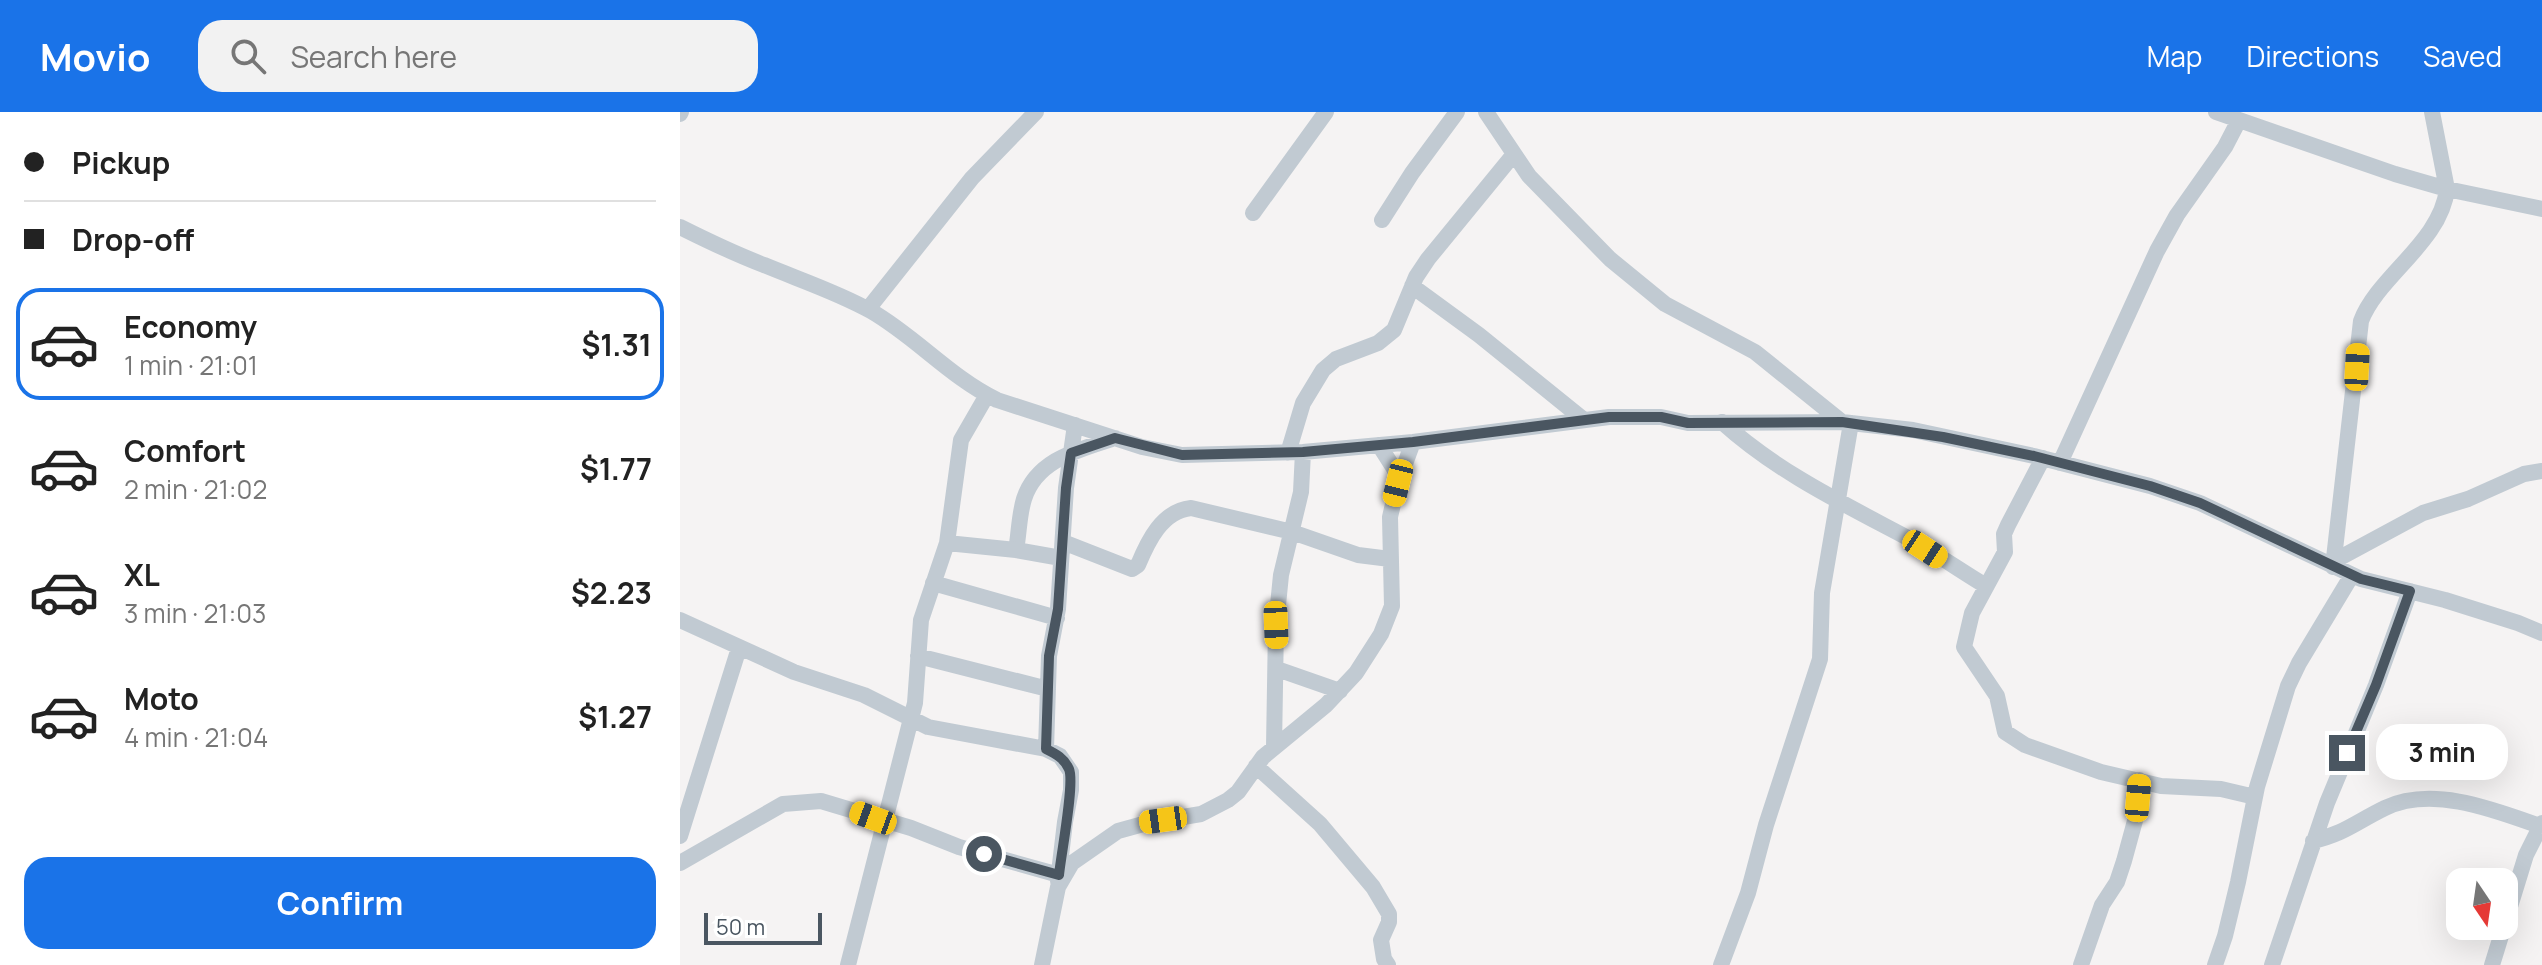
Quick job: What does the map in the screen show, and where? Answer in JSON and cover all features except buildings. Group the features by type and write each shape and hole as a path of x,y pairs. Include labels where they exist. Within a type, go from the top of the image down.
{"street":[{"path":"868,309 972,178 1036,112"},
{"path":"1253,213 1326,112"},
{"path":"1382,220 1457,112"},
{"path":"1486,112 1529,176 1583,233 1665,304 1755,352 1846,422"},
{"path":"2216,112 2333,154 2447,189 2542,209"},
{"path":"2334,564 2361,321 2371,302 2418,247 2443,208 2447,189 2432,112"},
{"path":"2060,463 2157,251 2238,122"},
{"path":"1274,747 1276,625 1281,575 1301,492 1295,453 1303,403 1323,370 1336,359 1378,343 1394,330 1412,286 1428,259 1514,154"},
{"path":"680,227 868,309 898,327 931,357 987,395 1115,438 1182,455 1295,453 1413,442 1609,417 1661,417 1688,423 1846,422 1913,430 2043,458 2150,486 2200,503 2352,575 2518,623 2542,633"},
{"path":"1412,286 1479,335 1584,420"},
{"path":"848,965 911,719 917,687 921,620 947,543 961,440 987,395"},
{"path":"1722,422 1780,467 1840,503 1909,538 1986,586"},
{"path":"1721,965 1748,893 1766,825 1820,659 1822,593 1840,503 1846,422"},
{"path":"1046,749 1049,656 1057,618 1066,488 1075,425"},
{"path":"1016,550 1024,500 1035,477 1054,461 1115,438"},
{"path":"1058,881 1072,863 1118,831 1201,814 1238,792 1274,747 1340,691 1367,656 1389,618 1393,598 1390,517 1413,442"},
{"path":"1379,445 1400,478"},
{"path":"2043,458 2004,534 2005,552 1972,613 1963,640 1964,647 1997,696 2005,732 2025,745 2052,756 2161,786 2221,789 2255,797"},
{"path":"2334,564 2423,513 2468,499 2524,474 2542,471"},
{"path":"947,543 1016,550 1062,550 1104,557 1127,569 1138,565 1162,522 1182,509 1223,515 1292,532 1358,555 1390,559"},
{"path":"2215,965 2238,882 2255,797 2288,686 2352,575"},
{"path":"933,583 1057,618"},
{"path":"1033,612 1059,586"},
{"path":"2272,965 2313,841 2410,591"},
{"path":"680,620 794,672 864,695 911,719 949,733 1046,749 1060,756 1071,772 1071,790 1042,965"},
{"path":"680,836 684,806 739,648"},
{"path":"918,656 1048,689"},
{"path":"1277,669 1340,691"},
{"path":"1256,766 1320,824 1373,887 1389,914 1381,940 1388,965"},
{"path":"2081,965 2102,905 2117,882 2124,861 2136,817 2139,780"},
{"path":"2313,841 2343,832 2387,806 2409,802 2453,799 2541,824 2526,855 2492,965"},
{"path":"680,863 783,804 821,801 1058,881"}],"route":[{"path":"984,854 1059,875 1071,772 1060,756 1046,749 1049,656 1058,609 1066,488 1071,453 1115,438 1182,455 1303,452 1413,442 1609,417 1661,417 1688,423 1842,422 1913,430 2034,456 2150,486 2200,503 2361,579 2410,591 2347,753"}]}
